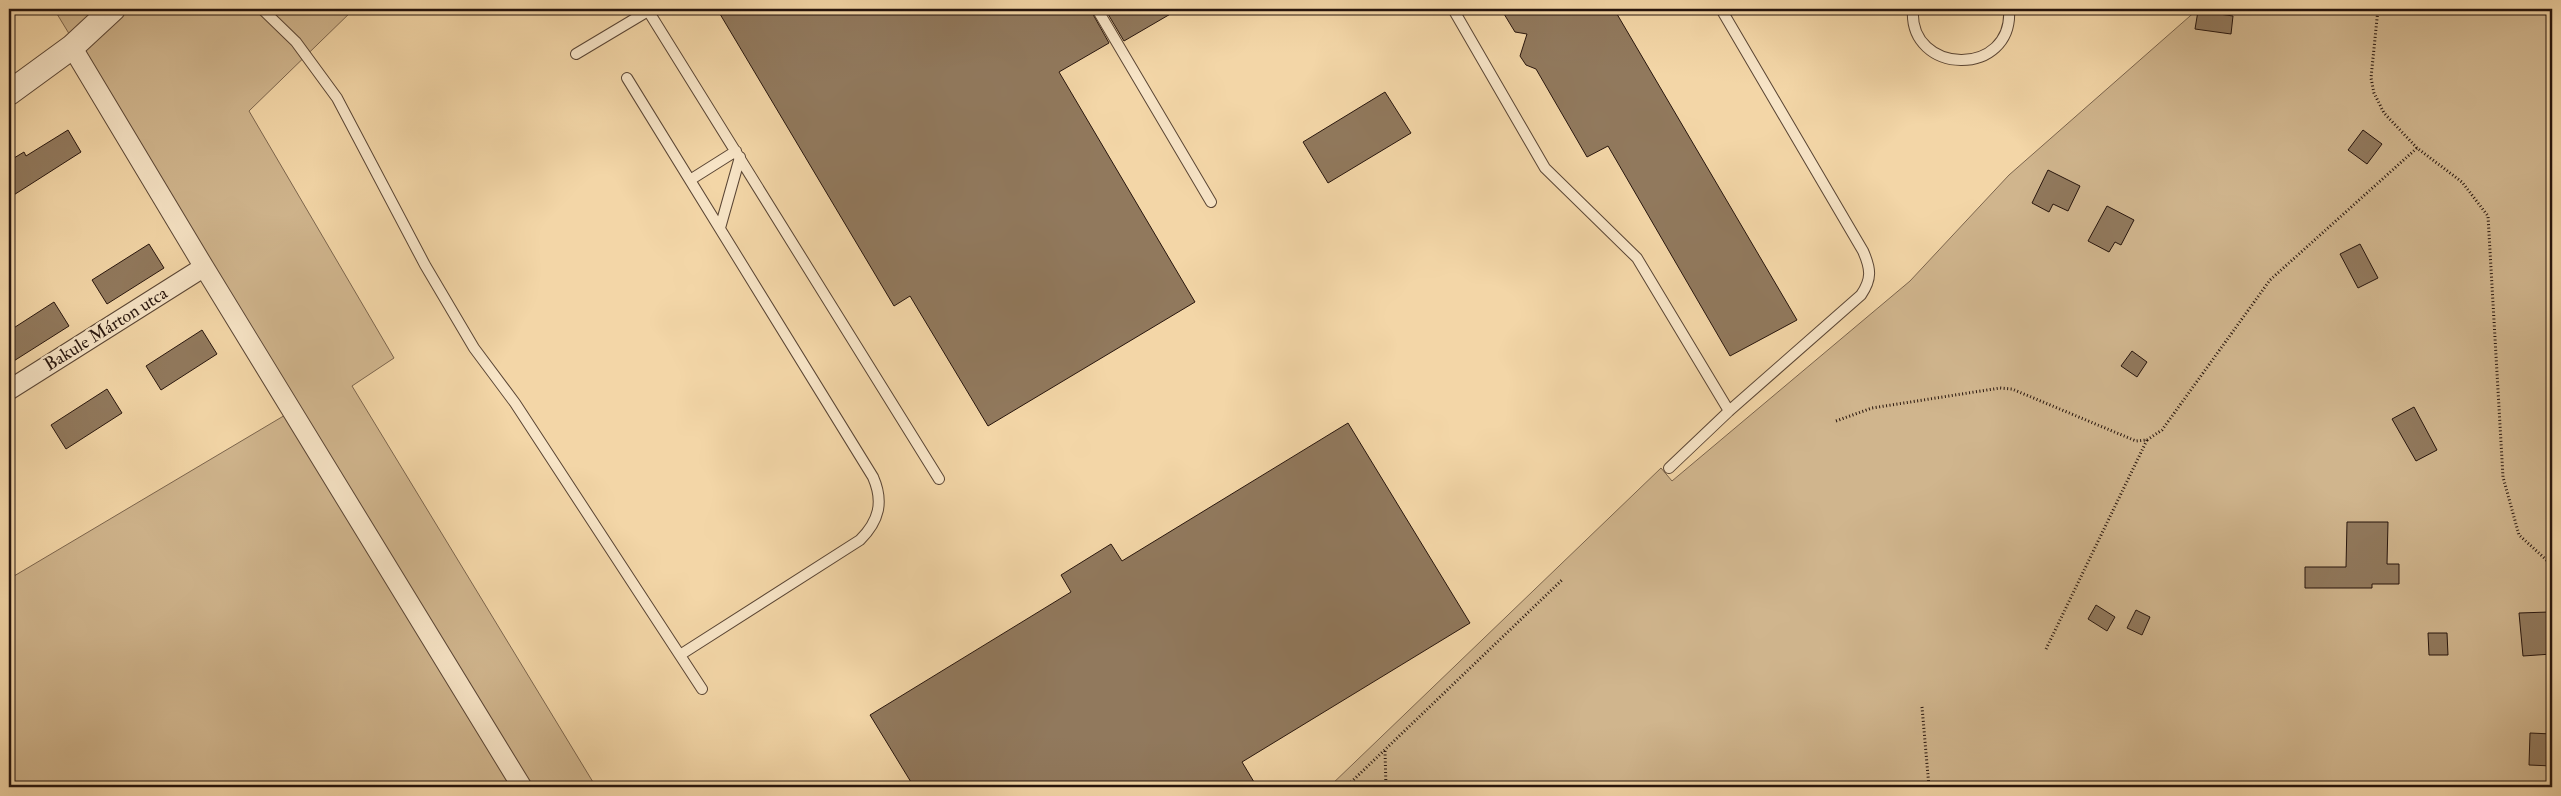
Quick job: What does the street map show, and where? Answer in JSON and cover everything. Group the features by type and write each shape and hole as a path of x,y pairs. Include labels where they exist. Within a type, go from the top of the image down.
{"street":[{"path":"9,93 72,46 113,9"},
{"path":"72,46 204,267 522,787"},
{"name":"Bakule Márton utca","path":"9,390 204,267"}],"lane":[{"path":"262,9 296,42 338,98 425,265 474,348 515,403 702,689"},
{"path":"1097,9 1211,202"},
{"path":"1452,9 1545,168 1637,258 1729,411"},
{"path":"1669,468 1729,411 1861,295 1868,285 1870,274 1863,251 1721,9"},
{"path":"1913,9 1914,23 1924,44 1942,57 1953,61 1967,61 1980,58 2001,41 2007,29 2009,9"},
{"path":"576,54 647,10 939,479"},
{"path":"627,78 878,488 879,510 872,526 860,540 680,655"},
{"path":"720,228 738,154"},
{"path":"690,180 738,154"}],"path":[{"path":"2378,9 2371,78 2374,93 2384,113 2416,148 2462,182 2488,216 2503,477 2519,536 2552,565"},
{"path":"2046,649 2148,440 2162,430 2270,280 2416,148"},
{"path":"1836,421 1872,408 2000,388 2012,389 2136,441 2148,440"},
{"path":"1346,787 1563,579"},
{"path":"1922,707 1929,787"},
{"path":"1384,750 1386,787"}],"shaded area":[{"path":"54,9 354,9 249,111 394,358 352,386 596,787 9,787 9,579 297,408"},
{"path":"2198,9 2552,9 2552,787 1329,787 1661,468 1672,481 1910,281 2009,175"}],"building":[{"path":"717,9 1090,9 1109,43 1059,72 1195,302 988,426 910,296 894,306"},
{"path":"1105,9 1179,9 1124,41"},
{"path":"1501,9 1614,9 1797,320 1730,356 1608,146 1587,157 1536,69 1526,65 1520,56 1527,34 1515,32"},
{"path":"2198,11 2233,16 2231,34 2195,29"},
{"path":"1385,92 1411,133 1328,183 1303,142"},
{"path":"68,130 81,152 9,198 9,161 24,152 26,156"},
{"path":"2363,130 2382,144 2367,164 2348,150"},
{"path":"2048,170 2080,186 2068,211 2053,204 2049,212 2032,203"},
{"path":"2107,206 2134,220 2121,245 2115,242 2109,252 2088,241"},
{"path":"149,244 164,268 107,304 92,280"},
{"path":"2360,244 2378,278 2358,288 2340,254"},
{"path":"54,302 69,326 9,364 9,331"},
{"path":"202,330 217,354 161,390 146,366"},
{"path":"2132,351 2147,362 2137,377 2121,366"},
{"path":"107,389 122,413 66,449 51,425"},
{"path":"2414,407 2437,450 2416,461 2392,419"},
{"path":"1348,423 1470,623 1242,762 1257,787 914,787 870,715 1071,592 1061,575 1111,544 1122,561"},
{"path":"2347,522 2388,522 2387,564 2399,564 2399,584 2372,584 2372,588 2305,588 2305,567 2346,567"},
{"path":"2096,605 2115,617 2107,631 2088,619"},
{"path":"2136,610 2150,617 2142,635 2127,628"},
{"path":"2549,612 2552,654 2523,656 2519,613"},
{"path":"2428,633 2447,633 2448,655 2429,655"},
{"path":"2530,733 2552,734 2552,766 2529,765"}]}
